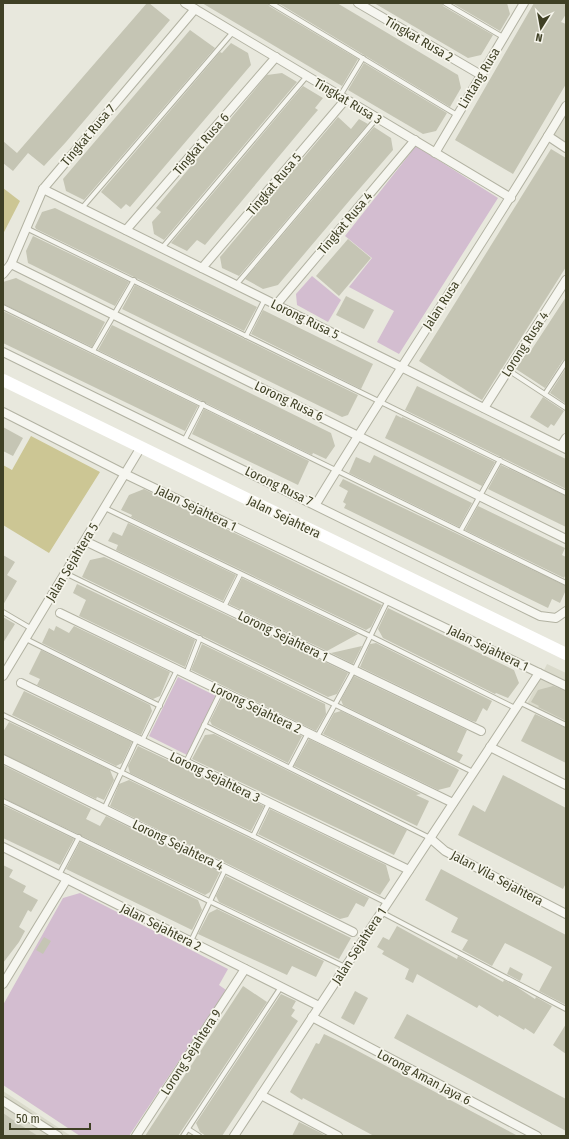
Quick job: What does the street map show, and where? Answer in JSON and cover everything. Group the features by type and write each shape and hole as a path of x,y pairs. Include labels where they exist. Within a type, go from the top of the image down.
{"main road":[{"name":"Jalan Sejahtera","path":"3,380 565,652"}],"street":[{"name":"Tingkat Rusa 3","path":"185,3 511,198"},
{"name":"Tingkat Rusa 2","path":"358,3 481,75"},
{"name":"Lintang Rusa","path":"435,153 524,3"},
{"name":"Tingkat Rusa 7","path":"3,274 11,264 43,189 195,9"},
{"name":"Tingkat Rusa 6","path":"126,230 276,57"},
{"name":"Tingkat Rusa 5","path":"202,268 343,98"},
{"name":"Jalan Rusa","path":"316,504 401,366 511,198 566,106"},
{"path":"548,136 566,148"},
{"name":"Tingkat Rusa 4","path":"276,305 415,140"},
{"name":"Lorong Rusa 5","path":"43,189 563,448"},
{"name":"Lorong Rusa 6","path":"11,264 566,539"},
{"name":"Lorong Rusa 4","path":"484,408 566,280"},
{"name":"Lorong Rusa 7","path":"3,352 316,504 540,616 556,618 566,611"},
{"name":"Jalan Sejahtera 1","path":"3,412 125,474 539,673 234,1136"},
{"path":"563,448 566,438"},
{"name":"Jalan Sejahtera 5","path":"3,676 141,447"},
{"name":"Lorong Sejahtera 1","path":"85,541 481,731"},
{"name":"Lorong Sejahtera 2","path":"60,613 453,803"},
{"path":"539,673 566,686"},
{"name":"Lorong Sejahtera 3","path":"22,683 409,870"},
{"path":"490,747 566,785"},
{"name":"Lorong Sejahtera 4","path":"3,759 353,932"},
{"name":"Jalan Vila Sejahtera","path":"430,838 445,851 566,914"},
{"name":"Jalan Sejahtera 2","path":"3,847 319,1006"},
{"path":"3,984 67,880"},
{"name":"Lorong Sejahtera 9","path":"136,1136 246,969"},
{"name":"Lorong Aman Jaya 6","path":"312,1017 537,1136"},
{"path":"261,1095 338,1136"},
{"path":"3,1101 58,1136"}],"lane":[{"path":"271,3 457,115"},
{"path":"445,3 503,37"},
{"path":"82,208 233,32"},
{"path":"343,98 363,58"},
{"path":"162,248 307,76"},
{"path":"236,285 377,118"},
{"path":"26,228 566,493"},
{"path":"92,351 134,280"},
{"path":"246,336 265,299"},
{"path":"3,307 461,530 566,583"},
{"path":"545,394 566,362"},
{"path":"508,370 566,408"},
{"path":"184,441 203,404"},
{"path":"461,530 500,460"},
{"path":"104,508 517,705 566,724"},
{"path":"65,573 473,772"},
{"path":"224,607 240,574"},
{"path":"316,738 354,670 388,600"},
{"path":"3,612 32,629"},
{"path":"186,674 200,638"},
{"path":"26,639 160,706"},
{"path":"104,809 121,772 160,706 177,670"},
{"path":"186,762 221,691"},
{"path":"3,715 254,836 387,903"},
{"path":"204,726 290,767 430,838"},
{"path":"290,767 308,733"},
{"path":"3,801 345,967"},
{"path":"254,836 269,802"},
{"path":"59,875 79,837"},
{"path":"190,941 226,868"},
{"path":"381,912 566,1010"},
{"path":"183,1136 281,987"},
{"path":"188,1129 199,1136"}],"shaded area":[{"path":"566,107 566,148 548,137"},
{"path":"416,146 498,198 399,354 377,342 394,311 349,287 372,258 345,236"},
{"path":"3,188 20,201 3,234"},
{"path":"312,276 341,300 328,322 297,305 296,294"},
{"path":"31,436 100,472 49,553 3,525 3,465 12,470"},
{"path":"547,664 566,673 566,728 525,708"},
{"path":"178,677 216,696 187,755 149,736"},
{"path":"80,893 228,969 219,985 226,990 129,1136 80,1136 3,1085 3,1005 63,898"},
{"path":"3,1091 71,1136 3,1136"}],"building":[{"path":"147,3 170,20 66,142 44,166 28,153 13,171 3,163 3,141 17,153"},
{"path":"202,3 268,3 269,6 358,59 342,86"},
{"path":"278,3 337,3 458,75 461,88 450,107"},
{"path":"374,3 442,3 443,6 493,35 481,55 468,58"},
{"path":"452,3 507,3 510,14 500,31"},
{"path":"534,3 566,3 566,14 561,22 566,24 566,84 513,174 455,140"},
{"path":"190,30 215,48 84,200 66,191 63,179"},
{"path":"231,43 248,53 251,65 130,207 126,204 121,209 101,192 220,52 222,53"},
{"path":"364,63 447,113 436,131 423,134 348,90"},
{"path":"282,73 297,82 164,240 154,234 152,222 161,212 156,208 267,75"},
{"path":"303,86 323,98 315,108 318,110 205,245 197,240 187,251 171,243"},
{"path":"338,117 351,129 359,119 368,124 239,276 222,268 220,257"},
{"path":"374,127 391,138 393,150 278,285 263,289 245,279"},
{"path":"551,149 566,158 566,267 482,400 419,361"},
{"path":"55,208 257,307 244,331 36,229 35,227 42,212"},
{"path":"33,236 129,282 115,306 28,263 26,251"},
{"path":"348,239 371,258 339,296 316,276"},
{"path":"16,278 105,322 92,347 3,304 3,282"},
{"path":"135,285 358,395 348,415 342,417 122,309"},
{"path":"346,296 374,310 364,329 336,315"},
{"path":"566,297 566,359 563,360 545,388 516,369 528,350 530,352"},
{"path":"263,310 373,364 361,389 251,334"},
{"path":"3,311 198,406 185,431 3,343"},
{"path":"112,325 331,433 335,446 326,459 313,453 312,455 98,350"},
{"path":"566,368 566,404 550,393"},
{"path":"417,386 566,459 566,489 405,410"},
{"path":"543,397 564,411 554,426 551,424 548,428 530,417"},
{"path":"204,409 309,461 298,485 192,434"},
{"path":"396,415 495,462 482,486 385,438"},
{"path":"3,427 23,438 13,456 3,451"},
{"path":"374,455 472,503 459,527 349,473 356,457 370,463"},
{"path":"501,465 566,496 566,527 488,489"},
{"path":"343,479 566,586 566,590 560,603 552,599 548,608 344,508 346,504 343,502 348,491 339,486"},
{"path":"144,489 382,605 371,627 366,630 131,517 132,515 121,510 129,495"},
{"path":"478,506 565,548 562,555 566,557 566,574 564,578 465,530"},
{"path":"128,523 236,575 223,601 116,550 118,545 108,541 113,532 122,536"},
{"path":"3,555 15,562 7,575 17,581 3,605"},
{"path":"104,557 348,673 337,694 328,697 82,577 90,560"},
{"path":"242,578 358,634 327,651 229,604"},
{"path":"77,584 195,640 185,667 79,616 86,600 73,593"},
{"path":"388,608 514,670 519,683 508,698 496,693 495,694 383,638 378,629"},
{"path":"3,617 15,624 3,643"},
{"path":"56,626 69,633 74,626 170,672 160,696 153,699 42,643 49,628 54,631"},
{"path":"376,643 492,701 487,711 483,708 476,722 472,721 360,667 370,644"},
{"path":"202,644 325,704 326,714 316,731 191,670"},
{"path":"362,646 353,664 331,653"},
{"path":"41,650 150,705 152,711 141,735 37,685 40,679 29,674"},
{"path":"354,676 467,730 457,752 463,755 459,762 343,705 341,700"},
{"path":"553,686 566,691 566,721 531,702 538,690"},
{"path":"24,691 132,742 122,763 116,766 12,715"},
{"path":"222,697 302,736 288,763 212,725 210,721"},
{"path":"341,711 459,770 450,787 438,790 323,734 334,713"},
{"path":"535,714 566,728 566,763 521,741"},
{"path":"9,722 110,770 114,780 104,800 97,797 96,799 3,754 3,732"},
{"path":"214,734 407,830 394,855 192,759 205,735"},
{"path":"309,739 421,794 416,795 429,801 417,826 294,766"},
{"path":"138,746 264,806 251,831 130,773 128,766"},
{"path":"3,765 91,809 86,819 100,826 106,816 220,872 210,892 205,895 3,798"},
{"path":"503,775 566,808 566,883 563,889 458,835 473,805 485,812"},
{"path":"129,780 369,898 364,907 356,903 348,917 340,919 110,806 119,784"},
{"path":"3,805 74,839 60,865 3,838"},
{"path":"270,809 386,865 390,880 380,895 258,834"},
{"path":"80,842 198,900 202,910 192,930 66,869"},
{"path":"3,865 13,870 9,877 26,886 23,892 38,900 31,912 28,910 19,927 25,931 19,942 3,963"},
{"path":"441,869 566,935 566,1005 539,991 552,967 535,958 505,943 492,966 462,950 468,940 451,932 458,918 425,900"},
{"path":"226,876 351,938 339,959 219,902 216,896"},
{"path":"217,909 324,961 316,977 292,966 287,975 198,934 209,913"},
{"path":"397,926 457,959 458,956 503,982 504,980 535,999 536,997 552,1006 534,1034 525,1028 524,1030 499,1015 498,1017 479,1005 477,1008 417,974 413,983 405,979 409,969 382,954 384,951 377,947 383,937 389,940"},
{"path":"44,937 51,941 43,954 36,950"},
{"path":"510,967 523,974 520,981 507,974"},
{"path":"243,986 267,1002 178,1136 145,1136"},
{"path":"355,991 368,998 354,1025 341,1018"},
{"path":"281,994 296,1001 292,1008 295,1010 291,1016 298,1021 222,1136 206,1136 200,1132 196,1123"},
{"path":"407,1014 566,1099 566,1131 394,1038"},
{"path":"566,1024 566,1054 553,1045"},
{"path":"324,1034 518,1136 374,1136 303,1098 302,1100 290,1092 316,1043 319,1044"},
{"path":"3,1113 19,1124 38,1136 3,1136"},
{"path":"299,1122 319,1132 326,1136 292,1136"}]}
